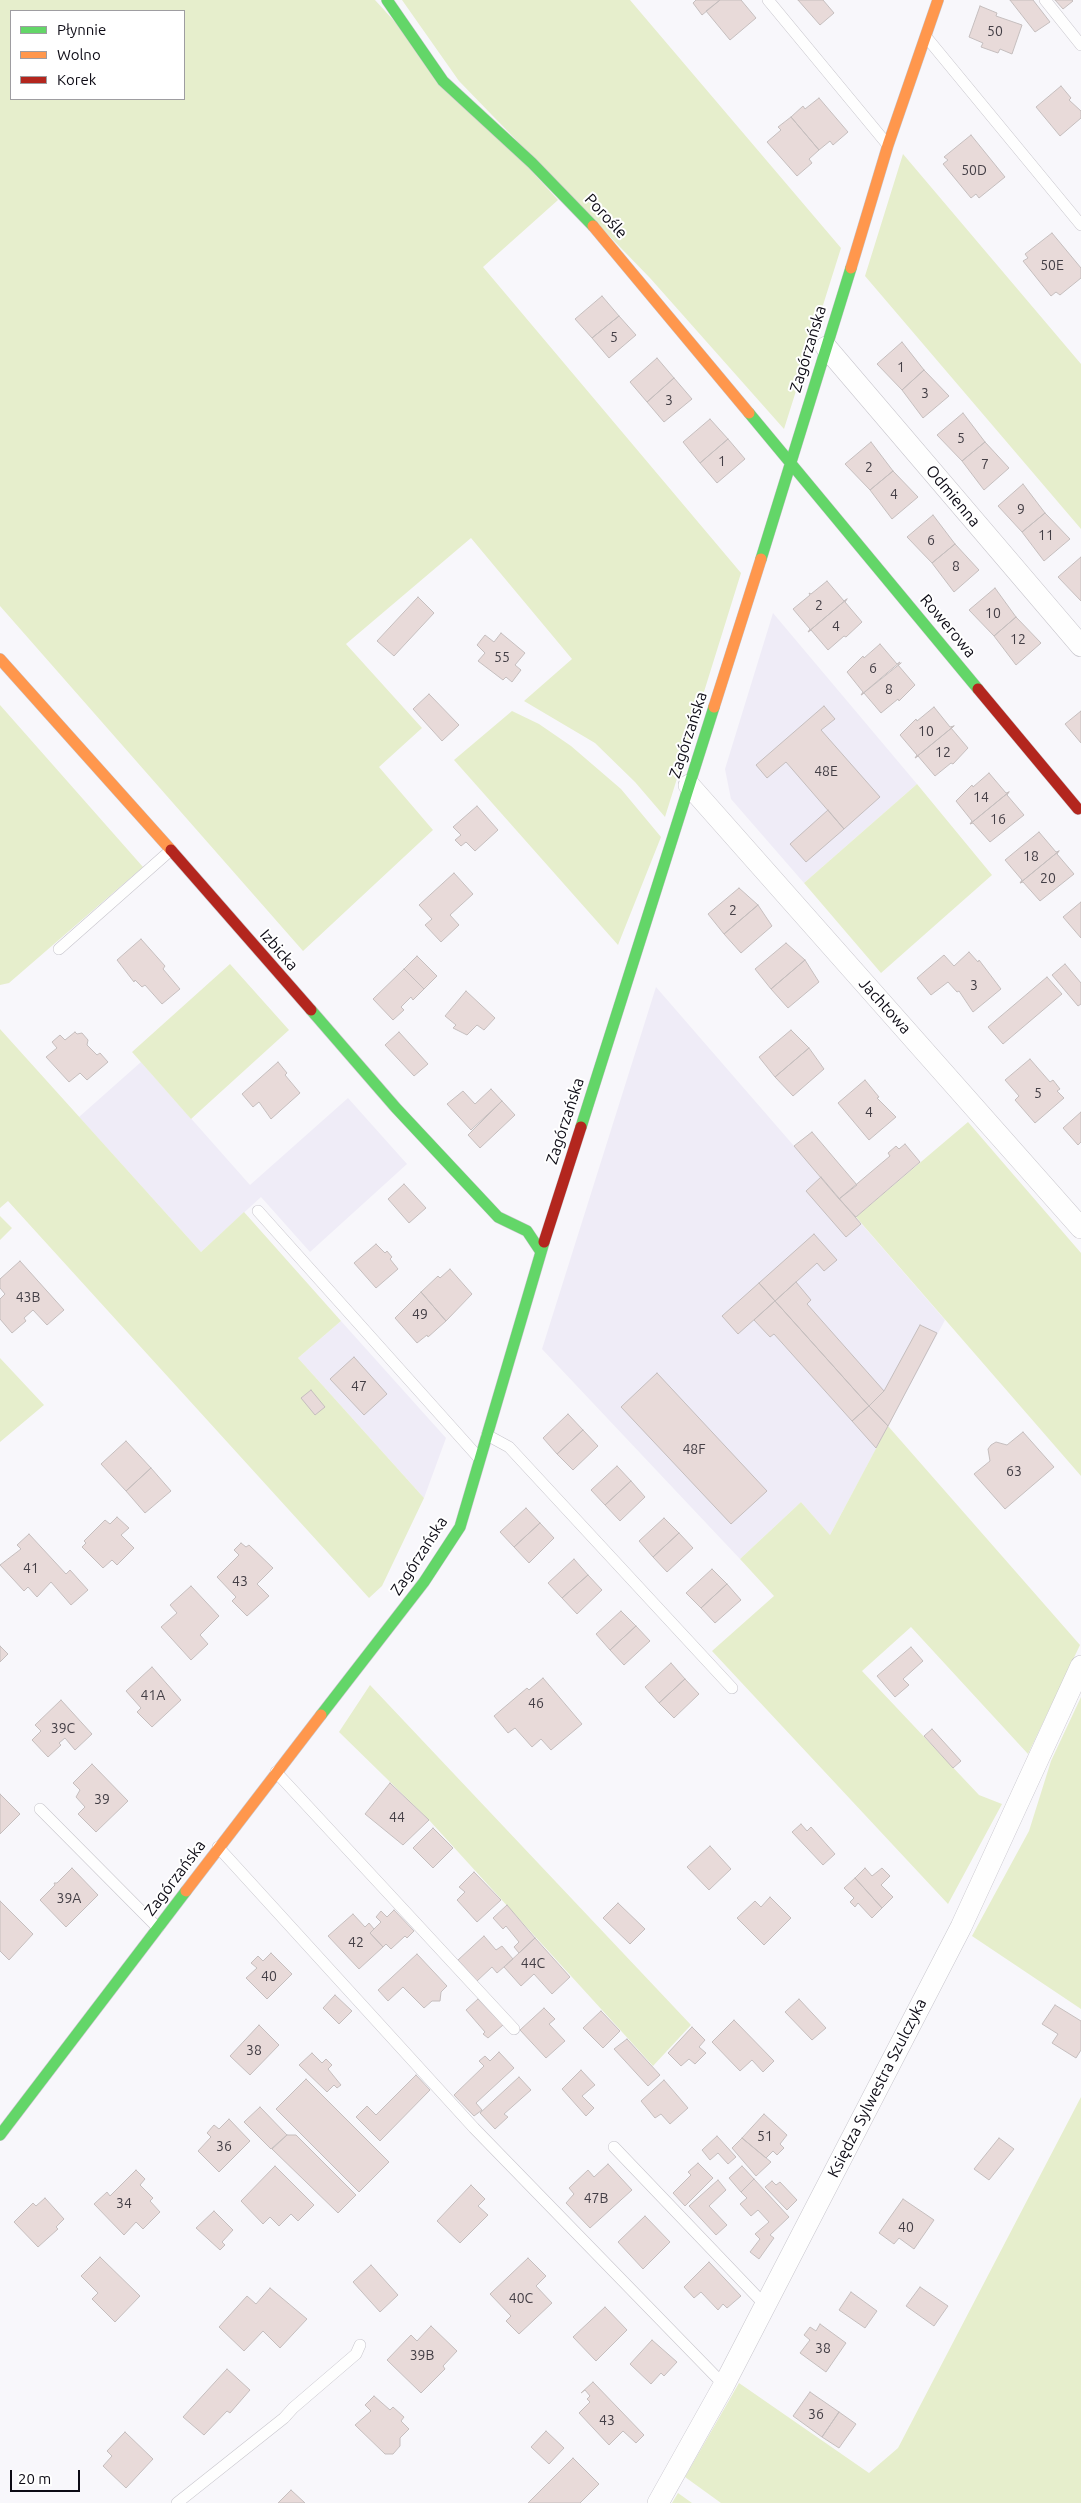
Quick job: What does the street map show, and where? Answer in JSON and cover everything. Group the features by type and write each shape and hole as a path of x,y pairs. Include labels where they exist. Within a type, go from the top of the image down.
{"street":[{"name":"Porośle","path":"387,0 443,81 532,163 606,239 791,465"},
{"name":"Zagórzańska","path":"0,2135 218,1847 424,1582 460,1527 541,1252 791,465 888,145 926,36 933,3"},
{"name":"Odmienna","path":"826,347 1081,646"},
{"name":"Rowerowa","path":"791,465 1080,809"},
{"name":"Izbicka","path":"0,659 171,850 380,1090 498,1217 527,1231 541,1252"},
{"name":"Jachtowa","path":"689,785 1081,1228"},
{"name":"Księdza Sylwestra Szulczyka","path":"658,2503 724,2385 961,1927 1081,1666"}],"lane":[{"path":"768,0 888,145"},
{"path":"1045,0 1081,45"},
{"path":"926,36 1081,225"},
{"path":"59,949 171,850"},
{"path":"258,1211 480,1459"},
{"path":"487,1435 509,1447 732,1688"},
{"path":"276,1772 514,2030"},
{"path":"40,1809 158,1928"},
{"path":"218,1847 474,2128 724,2385"},
{"path":"614,2147 765,2304"},
{"path":"177,2503 284,2418 292,2408 356,2354 360,2345"}],"shaded area":[{"path":"773,613 917,784 804,883 731,799 725,769"},
{"path":"656,987 945,1320 830,1535 801,1502 740,1559 542,1349"},
{"path":"141,1062 250,1185 348,1098 407,1164 310,1252 261,1197 201,1252 79,1117"},
{"path":"341,1321 446,1438 424,1498 298,1358"}],"green space":[{"path":"0,0 375,0 558,200 483,267 741,573 665,817 635,782 595,743 524,701 572,659 471,538 346,644 422,728 379,767 433,830 303,951 0,606"},
{"path":"402,0 630,0 841,248 784,429 650,278 459,81"},
{"path":"903,154 1081,364 1081,529 865,276"},
{"path":"0,705 143,867 9,983 0,985"},
{"path":"512,711 539,724 571,746 621,789 661,837 618,945 454,760"},
{"path":"917,784 992,875 881,973 804,883"},
{"path":"230,964 289,1030 191,1119 132,1052"},
{"path":"0,1029 201,1252 244,1212 341,1321 298,1358 424,1498 382,1586 369,1598 8,1201 0,1208"},
{"path":"968,1122 1081,1253 1081,1476 856,1217"},
{"path":"0,1216 12,1228 0,1240"},
{"path":"0,1358 44,1405 0,1442"},
{"path":"888,1426 1080,1645 1028,1754 911,1627 862,1671 979,1795 1002,1804 948,1904 712,1651 774,1596 740,1559 801,1502 830,1535"},
{"path":"370,1685 691,2025 653,2066 429,1820 339,1732"},
{"path":"1081,1697 1081,2009 972,1936 1029,1831 1051,1761"},
{"path":"1081,2097 1081,2503 721,2503 685,2477 739,2383 869,2473 898,2448"},
{"path":"678,2493 692,2503 672,2503"}],"building":[{"path":"696,0 720,0 702,15 693,3"},
{"path":"720,0 741,0 756,18 730,40 706,11"},
{"path":"798,0 823,0 834,13 820,25"},
{"path":"1010,0 1033,0 1050,22 1035,32"},
{"path":"1055,0 1072,0 1073,1 1063,9"},
{"path":"980,6 997,13 996,16 1022,25 1012,54 1000,49 998,53 981,47 983,43 969,37"},
{"path":"1061,86 1071,98 1069,100 1081,111 1081,118 1060,136 1036,107"},
{"path":"819,98 848,132 833,145 830,141 819,150 791,117 803,106 805,109"},
{"path":"791,117 819,150 809,159 812,163 797,176 767,142 781,130 778,127"},
{"path":"971,135 1005,177 979,198 976,194 971,198 943,164 948,160 944,157"},
{"path":"1052,233 1081,268 1081,278 1060,295 1056,292 1051,296 1023,261 1028,258 1025,254"},
{"path":"602,296 619,316 592,338 575,319"},
{"path":"619,316 636,335 609,358 592,338"},
{"path":"902,342 924,370 902,390 877,364"},
{"path":"657,358 674,378 647,402 630,382"},
{"path":"924,370 949,396 923,418 902,390"},
{"path":"674,378 692,399 664,422 647,402"},
{"path":"963,413 985,442 962,461 937,435"},
{"path":"710,419 728,439 700,463 683,442"},
{"path":"728,439 745,459 717,483 700,463"},
{"path":"871,442 893,471 870,490 845,464"},
{"path":"985,442 1009,468 984,490 962,461"},
{"path":"893,471 918,497 892,519 870,490"},
{"path":"1023,484 1045,513 1022,532 998,506"},
{"path":"1045,513 1070,539 1044,561 1022,532"},
{"path":"933,515 955,544 932,563 907,537"},
{"path":"955,544 979,570 954,592 932,563"},
{"path":"1081,557 1081,601 1058,577"},
{"path":"827,581 844,601 847,599 808,632 810,629 793,609 810,595 809,593 811,594"},
{"path":"995,588 1016,617 994,636 969,610"},
{"path":"418,597 434,613 394,656 377,641"},
{"path":"847,599 845,602 862,622 828,650 811,630 808,632"},
{"path":"1016,617 1041,643 1016,665 994,636"},
{"path":"501,633 525,653 515,665 521,670 512,682 506,677 503,680 478,661 485,653 477,645 485,635 494,642"},
{"path":"880,644 897,664 900,662 861,695 863,692 847,672 863,656 864,658"},
{"path":"898,665 915,685 899,701 898,699 881,713 864,693 861,695"},
{"path":"429,694 459,725 442,741 413,709"},
{"path":"824,706 835,719 821,730 880,797 844,829 786,762 767,778 756,765"},
{"path":"934,707 950,727 954,726 915,758 917,755 900,735 916,719 917,721"},
{"path":"1081,711 1081,743 1065,724"},
{"path":"951,728 968,748 953,764 951,763 935,776 918,756 915,758"},
{"path":"989,773 1006,793 1009,792 970,824 972,821 956,801 972,785 973,787"},
{"path":"1009,792 1007,795 1024,815 990,842 973,823 970,824"},
{"path":"477,806 498,830 475,851 466,842 461,846 455,840 461,835 453,827"},
{"path":"828,810 844,829 806,862 790,844"},
{"path":"1039,832 1056,852 1059,851 1020,883 1022,880 1005,860"},
{"path":"1059,851 1057,854 1074,874 1040,901 1023,882 1020,883"},
{"path":"454,873 473,894 450,915 459,925 441,942 425,925 432,919 419,905"},
{"path":"739,888 758,905 724,934 708,914"},
{"path":"1081,902 1081,938 1063,917"},
{"path":"758,905 772,926 741,953 724,934"},
{"path":"141,939 165,966 163,969 180,989 162,1004 145,985 142,987 135,980 134,982 117,960"},
{"path":"786,943 805,960 771,989 755,969"},
{"path":"969,952 978,962 979,960 1001,989 973,1012 959,991 957,992 948,982 931,995 917,978 944,955 954,966"},
{"path":"417,956 437,976 424,989 404,969"},
{"path":"805,960 819,982 788,1008 771,989"},
{"path":"1065,964 1081,983 1081,1004 1078,1006 1052,975"},
{"path":"404,969 424,989 413,1000 411,997 401,1007 404,1010 393,1020 373,999"},
{"path":"1047,977 1062,994 1003,1044 988,1027"},
{"path":"466,991 495,1018 484,1030 477,1025 467,1035 453,1028 456,1025 445,1016"},
{"path":"791,1030 809,1048 775,1077 759,1057"},
{"path":"75,1032 77,1034 82,1033 88,1040 87,1045 97,1055 100,1053 108,1062 87,1080 80,1073 69,1082 46,1057 57,1048 52,1042 60,1035 65,1040"},
{"path":"399,1032 428,1064 414,1076 385,1045"},
{"path":"809,1048 824,1069 793,1096 775,1077"},
{"path":"1030,1059 1050,1082 1053,1080 1060,1089 1057,1091 1064,1098 1035,1123 1015,1100 1019,1096 1005,1080"},
{"path":"278,1062 287,1073 285,1075 300,1093 271,1119 259,1102 253,1107 242,1094"},
{"path":"865,1080 879,1097 877,1098 896,1117 869,1140 838,1103"},
{"path":"491,1089 502,1101 471,1130 447,1104 463,1091 475,1104"},
{"path":"502,1101 515,1115 480,1148 468,1135"},
{"path":"1081,1112 1081,1142 1078,1145 1063,1128"},
{"path":"812,1132 857,1185 839,1199 794,1146"},
{"path":"905,1144 920,1162 856,1217 839,1199 890,1156 888,1153 896,1146 899,1149"},
{"path":"821,1177 861,1224 846,1237 806,1191"},
{"path":"404,1184 426,1208 409,1223 388,1199"},
{"path":"814,1234 837,1260 824,1271 817,1263 775,1301 759,1283"},
{"path":"376,1244 385,1253 387,1251 392,1257 390,1259 398,1269 376,1288 354,1263"},
{"path":"20,1261 64,1310 47,1325 33,1310 24,1318 26,1321 12,1333 0,1319 0,1299 5,1294 0,1288 0,1279"},
{"path":"450,1269 472,1294 446,1321 421,1292 438,1276 440,1278"},
{"path":"796,1282 811,1300 807,1304 884,1391 869,1406 775,1301"},
{"path":"759,1283 775,1301 738,1334 722,1316"},
{"path":"421,1292 446,1321 428,1337 427,1335 417,1343 395,1318"},
{"path":"775,1301 869,1406 852,1421 774,1334 770,1337 754,1320"},
{"path":"920,1325 937,1333 888,1426 869,1406 884,1391"},
{"path":"354,1357 387,1394 364,1415 330,1379"},
{"path":"657,1373 767,1491 731,1524 621,1407"},
{"path":"311,1390 325,1407 315,1415 301,1398"},
{"path":"869,1406 888,1426 876,1448 852,1421"},
{"path":"568,1414 583,1430 557,1454 543,1438"},
{"path":"583,1430 598,1446 573,1470 557,1454"},
{"path":"1023,1432 1054,1467 1005,1509 974,1474 990,1461 988,1449 991,1445 996,1442 1007,1445"},
{"path":"126,1441 151,1468 126,1491 101,1464"},
{"path":"617,1466 631,1481 605,1505 591,1490"},
{"path":"151,1468 171,1491 145,1513 126,1491"},
{"path":"631,1481 645,1497 620,1521 605,1505"},
{"path":"526,1508 540,1523 514,1547 500,1532"},
{"path":"117,1517 129,1528 121,1535 134,1548 117,1565 112,1560 103,1568 82,1547 86,1543 84,1541 105,1520 110,1524"},
{"path":"664,1518 679,1533 653,1557 639,1541"},
{"path":"540,1523 554,1538 529,1563 514,1547"},
{"path":"679,1533 693,1548 667,1572 653,1557"},
{"path":"29,1534 66,1574 70,1570 88,1590 71,1605 51,1582 37,1597 28,1587 24,1591 0,1565 21,1549 17,1545"},
{"path":"241,1543 246,1547 249,1545 273,1568 257,1584 269,1596 247,1616 232,1601 236,1597 217,1577 239,1555 234,1550"},
{"path":"574,1559 588,1575 562,1598 548,1583"},
{"path":"712,1569 727,1584 701,1608 686,1593"},
{"path":"588,1575 602,1590 577,1614 562,1598"},
{"path":"727,1584 741,1600 715,1623 701,1608"},
{"path":"191,1586 219,1616 200,1635 208,1644 191,1660 161,1627 177,1613 170,1605"},
{"path":"621,1611 636,1626 610,1650 596,1634"},
{"path":"636,1626 650,1641 624,1665 610,1650"},
{"path":"0,1646 8,1654 0,1662"},
{"path":"911,1647 923,1661 903,1679 909,1685 895,1697 877,1676"},
{"path":"671,1663 685,1679 659,1703 645,1687"},
{"path":"152,1667 181,1700 152,1727 137,1712 141,1708 126,1691"},
{"path":"543,1678 582,1724 551,1750 541,1739 532,1747 515,1728 508,1733 494,1716 527,1688 529,1690"},
{"path":"685,1679 699,1694 674,1718 659,1703"},
{"path":"61,1700 92,1734 75,1750 65,1738 59,1743 61,1745 48,1757 32,1740 41,1731 35,1725"},
{"path":"932,1729 961,1761 953,1768 924,1736"},
{"path":"92,1764 128,1801 96,1832 78,1814 85,1807 76,1797 80,1790 73,1783"},
{"path":"390,1783 429,1820 403,1845 365,1814"},
{"path":"0,1794 20,1814 0,1834"},
{"path":"801,1824 807,1831 811,1827 835,1854 823,1865 792,1832"},
{"path":"433,1828 453,1848 433,1868 413,1848"},
{"path":"710,1846 731,1869 709,1890 687,1867"},
{"path":"72,1868 98,1895 66,1927 40,1900 55,1885 54,1883 57,1883"},
{"path":"865,1868 872,1876 882,1868 890,1876 881,1885 893,1897 882,1908 855,1878"},
{"path":"474,1872 501,1900 477,1922 457,1900 465,1892 459,1887"},
{"path":"855,1878 882,1908 872,1918 858,1903 855,1907 850,1902 854,1898 844,1888"},
{"path":"770,1897 791,1918 764,1945 737,1918 755,1901 761,1907"},
{"path":"0,1901 33,1934 9,1960 0,1951"},
{"path":"618,1903 645,1929 630,1944 603,1918"},
{"path":"507,1905 535,1938 519,1953 514,1947 519,1942 506,1926 503,1929 493,1918"},
{"path":"394,1910 414,1931 407,1938 405,1936 391,1949 386,1944 383,1947 370,1933 381,1922 376,1917 381,1911 387,1917"},
{"path":"353,1914 365,1927 369,1923 374,1929 370,1933 383,1947 359,1969 328,1936"},
{"path":"484,1936 496,1950 502,1946 513,1959 497,1973 492,1967 477,1981 458,1960"},
{"path":"535,1938 570,1977 552,1994 534,1974 521,1986 504,1967"},
{"path":"271,1953 292,1974 267,1999 246,1978 257,1968 251,1963 258,1956 263,1961"},
{"path":"417,1954 447,1986 441,1992 440,2001 432,2001 424,2008 403,1987 388,2001 378,1990"},
{"path":"335,1995 352,2011 339,2024 323,2008"},
{"path":"478,1999 503,2025 488,2038 466,2010"},
{"path":"799,1999 826,2028 812,2040 785,2012"},
{"path":"1055,2005 1081,2021 1081,2050 1076,2058 1052,2043 1058,2034 1042,2024"},
{"path":"544,2008 555,2019 549,2024 565,2041 546,2058 520,2030"},
{"path":"601,2011 620,2031 603,2048 583,2028"},
{"path":"734,2020 774,2061 763,2072 752,2060 740,2071 712,2042"},
{"path":"259,2025 279,2045 250,2075 230,2056"},
{"path":"692,2027 705,2040 699,2047 706,2053 695,2064 689,2059 681,2066 668,2053"},
{"path":"627,2039 660,2075 648,2086 614,2049"},
{"path":"499,2052 514,2068 476,2103 482,2110 474,2116 454,2095 484,2066 479,2061 485,2056 490,2061"},
{"path":"312,2053 322,2063 326,2059 332,2065 328,2069 341,2085 337,2088 334,2085 327,2092 299,2065"},
{"path":"581,2070 595,2085 582,2096 594,2108 586,2116 562,2089"},
{"path":"416,2075 430,2090 380,2141 356,2117 367,2106 376,2115"},
{"path":"519,2077 531,2090 504,2114 508,2117 495,2129 480,2113"},
{"path":"306,2079 389,2162 359,2192 276,2109"},
{"path":"664,2080 688,2108 670,2124 661,2114 655,2118 641,2101"},
{"path":"260,2107 287,2135 271,2149 244,2122"},
{"path":"764,2114 787,2135 780,2144 784,2148 777,2155 773,2151 766,2158 742,2138"},
{"path":"229,2119 250,2141 219,2172 198,2151 211,2137 207,2133 214,2125 219,2129"},
{"path":"287,2135 296,2135 356,2195 338,2213 272,2149"},
{"path":"717,2136 736,2157 728,2164 718,2153 710,2160 702,2150"},
{"path":"742,2138 771,2162 756,2176 732,2148"},
{"path":"999,2138 1014,2149 989,2180 974,2169"},
{"path":"698,2163 713,2178 685,2206 673,2193 691,2175 688,2172"},
{"path":"608,2164 632,2190 590,2228 566,2203 574,2194 569,2188 588,2170 594,2177"},
{"path":"275,2166 314,2205 298,2221 291,2214 279,2226 270,2217 263,2224 241,2201"},
{"path":"742,2166 754,2179 741,2192 729,2178"},
{"path":"136,2170 145,2179 140,2185 153,2198 150,2201 160,2212 143,2229 136,2222 124,2235 94,2204 107,2192 110,2196"},
{"path":"754,2179 789,2217 770,2235 774,2238 759,2259 750,2252 760,2239 755,2234 769,2222 758,2210 751,2216 740,2204 747,2198 741,2192"},
{"path":"718,2180 726,2190 709,2206 727,2225 716,2235 689,2206"},
{"path":"772,2181 776,2185 780,2182 797,2200 787,2210 765,2187"},
{"path":"471,2185 485,2199 478,2206 488,2215 460,2243 437,2221"},
{"path":"45,2198 64,2219 56,2227 58,2229 38,2247 14,2222 33,2203 36,2206"},
{"path":"903,2199 934,2220 914,2249 899,2238 894,2244 879,2233"},
{"path":"214,2211 233,2230 222,2242 225,2245 220,2250 196,2228"},
{"path":"645,2216 670,2242 643,2269 618,2242"},
{"path":"100,2257 140,2296 115,2322 92,2299 98,2293 81,2276"},
{"path":"528,2258 546,2276 536,2286 552,2303 519,2334 506,2321 511,2316 490,2294"},
{"path":"709,2262 741,2296 727,2308 723,2304 718,2310 701,2292 694,2298 684,2287"},
{"path":"371,2265 398,2295 380,2312 353,2282"},
{"path":"920,2287 948,2306 934,2326 906,2306"},
{"path":"270,2288 307,2319 280,2348 263,2331 244,2351 219,2327 247,2296 256,2304"},
{"path":"851,2292 877,2311 865,2328 839,2310"},
{"path":"605,2307 627,2330 596,2361 573,2337"},
{"path":"820,2324 846,2343 826,2372 800,2353 810,2340 804,2335 810,2327 816,2331"},
{"path":"431,2326 457,2351 443,2366 445,2369 421,2393 387,2360 411,2335 417,2341"},
{"path":"652,2340 677,2362 664,2376 661,2373 651,2384 630,2364"},
{"path":"227,2369 250,2390 230,2413 227,2411 204,2435 183,2417"},
{"path":"593,2382 644,2435 636,2443 623,2431 609,2445 579,2413 590,2402 587,2399 590,2396 585,2390 581,2393"},
{"path":"810,2392 839,2412 822,2437 793,2416"},
{"path":"374,2396 390,2410 393,2407 404,2417 401,2421 409,2429 400,2438 400,2446 393,2454 385,2454 355,2425 371,2411 365,2405"},
{"path":"839,2412 856,2424 839,2448 822,2437"},
{"path":"546,2431 564,2448 549,2464 531,2447"},
{"path":"125,2432 153,2459 126,2488 103,2466 112,2456 107,2451"},
{"path":"573,2458 599,2484 580,2503 528,2503"},
{"path":"291,2490 305,2503 278,2503"}],"traffic: fast":[{"path":"387,0 443,81 532,163 593,226"},
{"path":"761,559 851,268"},
{"path":"749,413 978,689"},
{"path":"581,1127 714,707"},
{"path":"311,1010 396,1108 498,1217 527,1231 541,1252"},
{"path":"321,1715 424,1582 460,1527 544,1242"},
{"path":"0,2135 186,1891"}],"traffic: slow":[{"path":"851,268 888,145 938,0"},
{"path":"593,226 749,413"},
{"path":"714,707 761,559"},
{"path":"0,659 171,850"},
{"path":"186,1891 321,1715"}],"traffic: jam":[{"path":"978,689 1078,809"},
{"path":"171,850 311,1010"},
{"path":"544,1242 581,1127"}]}
